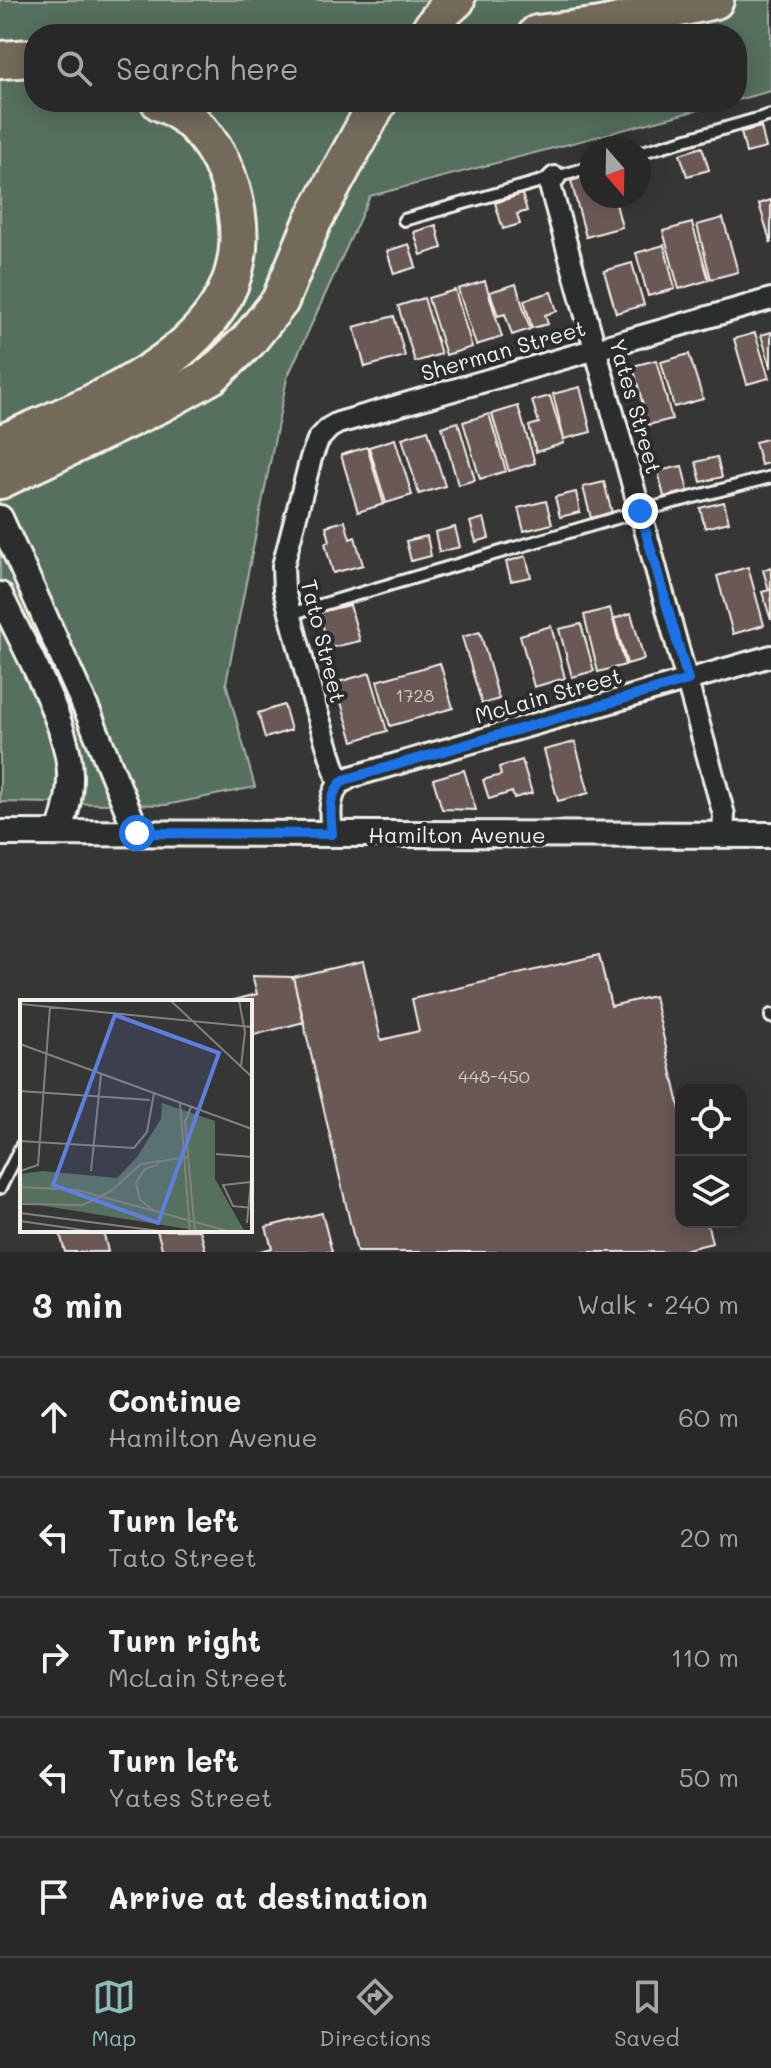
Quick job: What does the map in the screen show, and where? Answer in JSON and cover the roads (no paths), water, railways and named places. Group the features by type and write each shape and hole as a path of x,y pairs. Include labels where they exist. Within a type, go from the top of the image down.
{"highway":[{"path":"434,24 456,0"},
{"path":"610,24 715,0"},
{"path":"0,60 24,59"},
{"path":"0,71 24,72"},
{"path":"0,444 136,381 178,353 209,323 229,290 240,246 237,208 224,164 199,128 177,112"},
{"path":"0,480 162,403 212,375 248,341 280,301 313,221 373,112"}],"street":[{"name":"Yates Street","path":"555,177 550,182 551,189 688,680 724,815 723,834"},
{"name":"Sherman Street","path":"311,458 318,440 338,423 771,299"},
{"name":"Tato Street","path":"311,458 283,566 284,590 339,784 332,794 330,808 332,834"},
{"path":"0,518 89,715 137,833"},
{"path":"0,595 58,720 67,748 71,776 68,804 59,833"},
{"name":"McLain Street","path":"339,784 351,777 771,656"},
{"name":"Hamilton Avenue","path":"0,833 771,835"}],"lane":[{"path":"651,150 771,115"},
{"path":"404,220 579,170"},
{"path":"290,614 640,511 771,477"},
{"path":"0,1188 20,1149"}]}
